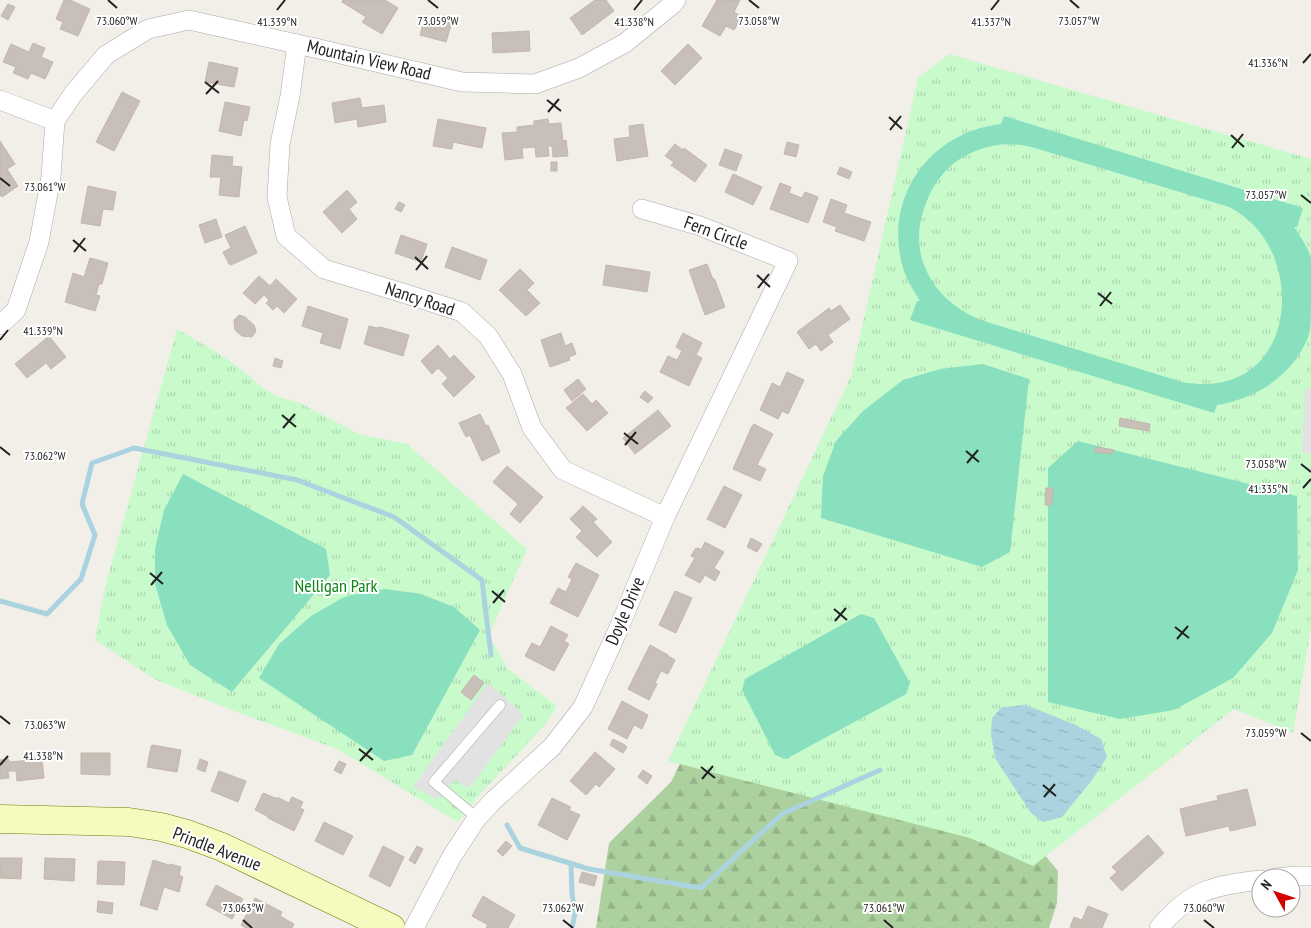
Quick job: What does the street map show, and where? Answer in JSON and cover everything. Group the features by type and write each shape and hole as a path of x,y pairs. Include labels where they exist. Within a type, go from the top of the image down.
{"main road":[{"name":"Prindle Avenue","path":"0,819 129,822 186,834 222,847 391,928"}],"street":[{"name":"Mountain View Road","path":"0,325 16,310 39,242 51,177 55,121 73,94 106,55 148,30 189,20 462,82 535,84 579,68 625,43 676,0"},
{"name":"Nancy Road","path":"297,44 290,96 280,144 277,196 286,236 324,269 462,312 488,336 512,374 532,428 563,470 665,516"},
{"path":"0,100 55,121"},
{"name":"Fern Circle","path":"642,209 700,226 788,261"},
{"name":"Doyle Drive","path":"414,928 452,856 477,818 499,795 552,747 582,707 618,630 665,516 788,261"},
{"path":"1159,928 1168,917 1189,899 1207,890 1230,883 1251,881"}],"lane":[{"path":"477,818 434,782 500,706"}],"green space":[{"path":"949,54 1311,159 1311,629 1293,733 1234,709 1033,866 970,838 668,761 851,376 918,78"},
{"path":"1004,116 1303,208 1297,227 1294,227 1311,258 1311,321 1308,337 1303,348 1287,370 1255,393 1217,405 1214,413 910,320 917,301 920,301 904,271 899,245 899,219 906,195 917,174 933,155 952,140 975,130 1001,124","holes":["1022,145 1229,207 1255,227 1273,254 1281,286 1280,318 1270,347 1251,370 1221,382 1182,382 984,321 966,313 951,302 928,275 922,258 919,241 920,222 929,195 947,169 967,155 992,146"]},
{"name":"Nelligan Park","path":"177,329 226,358 265,389 279,397 300,403 359,434 407,444 527,549 489,635 507,668 557,706 546,724 480,794 458,822 337,749 156,680 95,640 106,583"},
{"path":"983,364 1029,379 1010,552 982,567 821,518 823,476 836,441 863,411 903,380 940,369"},
{"path":"1078,441 1297,496 1298,570 1272,633 1233,678 1174,710 1120,719 1048,702 1048,468"},
{"path":"183,474 326,549 330,575 232,692 190,665 167,625 155,584 155,549 164,510"},
{"path":"385,589 421,594 454,607 480,630 412,755 384,761 259,678 279,644 311,616 344,597"},
{"path":"861,614 874,618 910,683 906,694 786,759 775,755 742,690 745,679"},
{"path":"711,701 1024,830 1058,871 1057,903 1049,928 596,928 609,843 671,782"}],"shaded area":[{"path":"1311,388 1311,453 1302,453 1305,389"},
{"path":"488,683 524,715 469,788 455,780 437,799 413,787"}],"water":[{"path":"1026,705 1076,725 1101,739 1107,757 1092,780 1062,817 1043,822 1031,813 995,758 991,734 992,718 1002,707"}],"building":[{"path":"64,0 70,0 90,9 78,36 60,29 63,22 56,19"},
{"path":"343,0 385,0 398,8 382,34 362,22 366,17 342,2"},
{"path":"595,0 606,0 614,11 582,35 570,18"},
{"path":"717,0 740,0 734,12 742,17 734,30 726,26 720,36 702,26"},
{"path":"8,4 15,7 8,20 1,16"},
{"path":"443,15 453,19 446,42 420,35 425,17 441,21"},
{"path":"529,31 530,51 493,53 492,33"},
{"path":"33,43 45,48 41,57 53,62 45,79 31,73 28,79 13,73 16,67 3,62 11,44 29,52"},
{"path":"688,44 702,58 675,85 661,71"},
{"path":"209,62 238,68 234,87 205,82"},
{"path":"122,92 140,101 114,151 96,142"},
{"path":"360,98 362,108 384,105 386,122 358,127 357,119 335,123 332,103"},
{"path":"225,102 250,107 247,121 244,120 241,136 219,131"},
{"path":"438,119 486,128 482,148 453,142 452,149 433,146"},
{"path":"548,119 549,124 561,123 563,141 566,140 568,156 553,157 552,146 548,146 549,156 536,157 535,147 522,148 523,158 505,160 502,133 517,132 517,127 534,125 534,121"},
{"path":"643,124 648,156 617,161 614,139 630,137 629,126"},
{"path":"0,141 15,164 7,169 18,186 2,197 0,195"},
{"path":"787,142 799,145 796,157 784,154"},
{"path":"675,144 683,150 684,148 707,165 695,182 671,165 674,162 665,156"},
{"path":"725,149 742,155 736,171 719,165"},
{"path":"212,155 233,157 232,166 242,167 239,197 219,195 221,177 210,177"},
{"path":"551,162 557,162 557,171 551,171"},
{"path":"840,167 852,172 849,179 837,174"},
{"path":"733,174 762,187 753,205 725,192"},
{"path":"780,183 791,187 789,193 802,198 805,192 818,197 808,223 770,209"},
{"path":"88,186 116,192 113,210 103,209 100,226 81,223"},
{"path":"347,190 357,202 349,209 357,219 342,233 323,212"},
{"path":"831,199 847,205 844,213 871,222 864,241 835,231 837,227 823,222"},
{"path":"399,202 405,205 401,212 395,209"},
{"path":"216,219 222,237 205,243 199,225"},
{"path":"245,226 257,253 231,265 223,252 231,248 225,235"},
{"path":"401,235 427,244 421,262 395,253"},
{"path":"452,247 487,260 480,280 445,267"},
{"path":"90,258 108,263 102,284 99,284 96,295 100,296 95,311 65,302 73,273 84,277"},
{"path":"707,264 725,307 705,315 689,270"},
{"path":"606,265 650,272 647,292 603,285"},
{"path":"520,269 534,283 527,290 540,303 526,316 499,290"},
{"path":"259,276 270,286 276,279 297,299 284,313 277,306 273,310 266,303 269,300 264,295 255,304 243,293"},
{"path":"840,305 850,319 828,335 833,342 821,351 816,344 809,349 797,332 829,308 831,311"},
{"path":"308,306 348,319 340,349 320,343 323,333 302,326"},
{"path":"239,315 245,317 254,325 256,331 252,337 242,336 235,330 234,320"},
{"path":"369,326 409,335 403,356 364,344"},
{"path":"561,333 565,346 572,343 576,354 569,357 570,360 550,367 541,340"},
{"path":"683,333 702,343 696,355 702,358 689,386 660,372 668,356 677,360 682,351 676,347"},
{"path":"49,336 66,357 51,369 46,363 27,378 15,364"},
{"path":"438,345 450,359 454,355 475,377 454,397 442,384 448,378 438,368 432,374 421,361"},
{"path":"275,358 283,361 281,368 273,366"},
{"path":"787,372 804,380 788,414 782,411 778,419 760,410 772,383 780,387"},
{"path":"578,379 586,389 572,401 564,390"},
{"path":"645,391 653,398 648,403 640,397"},
{"path":"583,394 592,404 596,400 608,413 587,431 566,408"},
{"path":"658,410 671,426 635,454 623,438"},
{"path":"480,414 486,426 488,425 500,452 482,461 470,435 466,437 459,423"},
{"path":"1120,418 1150,424 1149,431 1119,426"},
{"path":"754,424 773,434 757,465 766,469 760,481 733,469"},
{"path":"1096,447 1114,450 1111,454 1095,452"},
{"path":"507,466 543,497 520,523 510,514 518,504 493,482"},
{"path":"724,486 742,495 725,528 707,519"},
{"path":"1046,488 1053,488 1052,504 1050,505 1045,505"},
{"path":"583,506 597,519 593,522 612,542 597,557 576,537 582,531 570,519"},
{"path":"751,538 762,544 757,552 747,547"},
{"path":"705,542 724,552 714,568 720,572 715,581 705,575 700,583 685,575 695,558 691,556 695,549 699,548 701,550"},
{"path":"576,563 599,575 578,617 550,603 558,588 566,592 572,579 568,577"},
{"path":"675,591 692,598 676,633 659,625"},
{"path":"551,626 568,635 564,641 569,644 554,671 525,656 532,643 540,647"},
{"path":"650,645 675,660 668,674 661,671 649,700 628,689"},
{"path":"474,675 484,683 471,700 461,692"},
{"path":"622,701 648,715 642,729 634,725 627,739 608,729"},
{"path":"613,739 627,747 623,753 610,745"},
{"path":"152,745 181,750 177,772 147,767"},
{"path":"595,752 615,769 599,787 596,784 586,795 570,781"},
{"path":"81,753 110,753 110,775 81,774"},
{"path":"8,759 10,762 42,759 44,778 17,781 16,771 8,771 9,778 0,779 0,760"},
{"path":"200,759 208,762 205,772 197,769"},
{"path":"339,761 346,764 341,774 334,770"},
{"path":"643,770 652,776 647,784 638,777"},
{"path":"219,771 246,781 238,802 211,791"},
{"path":"1247,789 1256,825 1230,831 1229,826 1186,836 1180,809 1218,800 1217,796"},
{"path":"263,793 289,803 292,797 303,802 300,808 304,810 294,831 255,810"},
{"path":"552,798 571,807 569,810 580,815 567,840 538,825"},
{"path":"324,822 353,836 343,855 315,841"},
{"path":"1148,835 1164,853 1122,891 1110,878 1117,872 1112,867"},
{"path":"506,841 512,846 503,856 497,851"},
{"path":"383,846 404,857 390,887 369,876"},
{"path":"417,846 423,849 415,864 409,860"},
{"path":"0,858 22,858 21,879 0,878"},
{"path":"45,858 75,859 74,881 44,879"},
{"path":"153,860 181,867 179,875 183,877 179,892 164,887 157,910 140,905"},
{"path":"98,862 125,862 124,885 97,884"},
{"path":"582,872 597,876 594,886 579,882"},
{"path":"216,885 243,899 232,919 206,905"},
{"path":"483,896 515,915 508,928 486,928 488,925 472,916"},
{"path":"255,898 282,912 280,916 294,924 292,928 246,928 241,925"},
{"path":"98,901 113,903 112,914 97,912"},
{"path":"1088,906 1108,914 1102,928 1070,927 1074,917 1082,920"}],"waterway":[{"path":"0,601 47,614 81,579 95,535 82,504 92,463 134,448 297,480 394,517 482,580 491,655"},
{"path":"507,825 520,848 589,869 701,888 782,814 880,770"},
{"path":"571,864 575,913 572,928"}]}
